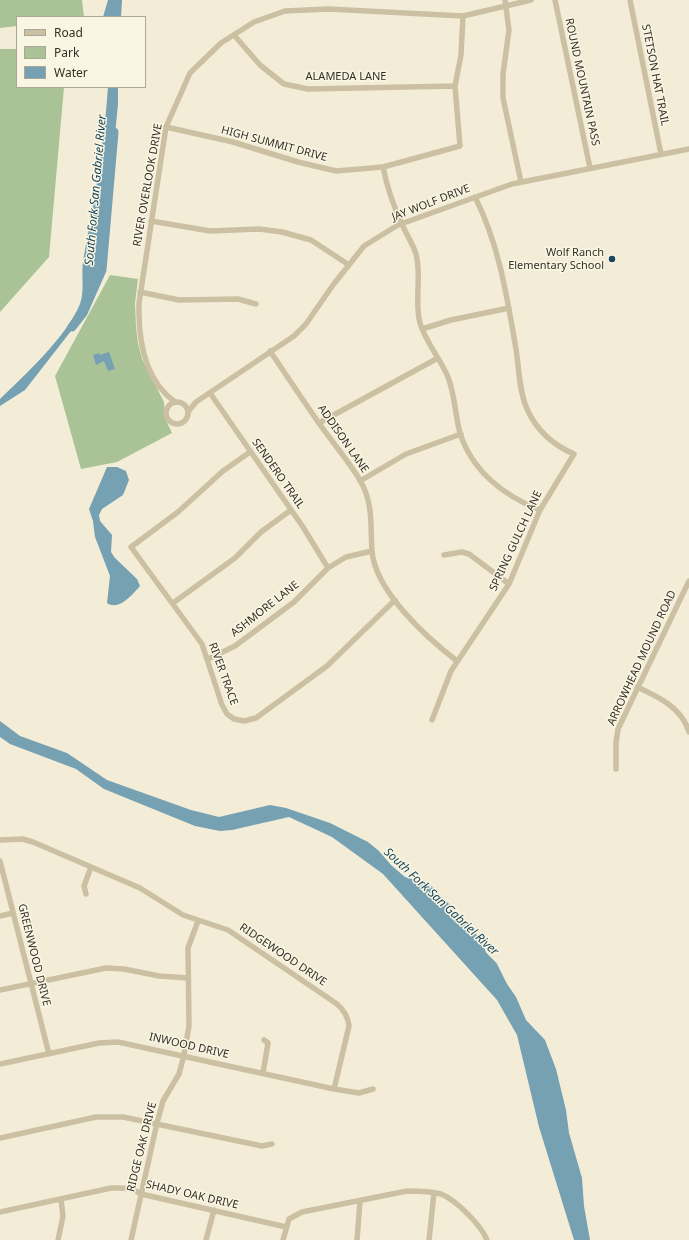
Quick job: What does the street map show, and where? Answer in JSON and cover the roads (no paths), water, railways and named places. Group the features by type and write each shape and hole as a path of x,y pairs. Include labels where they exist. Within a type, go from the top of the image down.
{"street":[{"name":"RIVER OVERLOOK DRIVE","path":"166,395 148,365 143,353 138,321 140,292 166,128 190,73 221,43 254,22 285,11 328,9 463,16 505,2 531,0"},
{"name":"ROUND MOUNTAIN PASS","path":"555,0 590,168"},
{"name":"STETSON HAT TRAIL","path":"630,0 661,154"},
{"path":"505,2 509,30 503,74 503,98 521,182"},
{"name":"HIGH SUMMIT DRIVE","path":"166,128 233,142 298,162 336,171 383,167 460,146 456,86 461,55 463,16"},
{"name":"ALAMEDA LANE","path":"234,35 260,65 284,84 308,89 456,86"},
{"name":"JAY WOLF DRIVE","path":"188,412 196,402 294,336 306,324 364,246 378,236 402,223 521,182 689,149"},
{"path":"383,167 389,195 416,253 418,265 418,308 422,329 448,376 460,434 474,460 497,487 521,502 540,510"},
{"name":"SPRING GULCH LANE","path":"432,720 446,681 457,661 510,584 540,510 574,454 564,450 542,432 526,407 505,283 490,228 475,197"},
{"path":"151,221 210,231 259,229 282,232 311,240 349,265"},
{"path":"140,292 179,300 238,299 256,304"},
{"path":"422,329 451,320 509,308"},
{"name":"ADDISON LANE","path":"270,351 360,481 371,510 372,551 377,570 395,600 434,644 457,661"},
{"path":"319,423 438,358"},
{"name":"SENDERO TRAIL","path":"210,392 250,452 292,510 328,568"},
{"path":"166,395 175,402 184,404 188,412 185,421 175,424 168,418 166,395"},
{"path":"168,408 175,402"},
{"name":"JAY WOLF DRIVE","path":"184,404 196,402"},
{"path":"360,481 406,454 460,434"},
{"name":"RIVER TRACE","path":"250,452 223,471 178,512 131,547 202,644 225,711 234,719 244,721 252,720 327,666 395,600"},
{"path":"173,603 235,558 261,532 292,510"},
{"name":"ASHMORE LANE","path":"208,658 235,646 294,602 328,568 346,557 372,551"},
{"path":"444,555 462,552 469,554 510,584"},
{"name":"ARROWHEAD MOUND ROAD","path":"616,769 616,742 618,728 689,580"},
{"path":"638,687 660,698 687,719 689,732"},
{"name":"RIDGEWOOD DRIVE","path":"0,840 23,839 140,888 183,916 216,925 238,936 337,1004 344,1011 349,1026 334,1089"},
{"name":"GREENWOOD DRIVE","path":"0,861 49,1054"},
{"path":"86,894 84,886 91,867"},
{"path":"0,916 13,913"},
{"name":"RIDGE OAK DRIVE","path":"131,1240 163,1101 179,1074 184,1055 189,1026 188,948 198,921"},
{"path":"0,990 86,972 115,968 159,976 188,978"},
{"path":"263,1074 268,1043 264,1040"},
{"name":"INWOOD DRIVE","path":"0,1064 111,1042 134,1044 334,1089 359,1093 373,1089"},
{"path":"0,1138 96,1117 123,1117 262,1146 272,1144"},
{"name":"SHADY OAK DRIVE","path":"0,1212 118,1188 135,1189 141,1194 286,1227"},
{"path":"283,1240 289,1219 302,1212 407,1191 435,1193 449,1199 481,1228 487,1240"},
{"path":"429,1240 435,1193"},
{"path":"58,1240 63,1216 61,1199"},
{"path":"357,1240 360,1201"},
{"path":"206,1240 214,1210"}],"water":[{"path":"108,0 122,0 121,16 103,16"},
{"path":"108,88 118,88 118,104 105,236 91,298 71,331 25,390 0,406 0,399 56,342 66,329 80,304 82,293 83,261 104,131"},
{"path":"109,352 115,369 108,371 104,361 96,365 93,355 99,353 100,355"},
{"path":"107,467 117,467 126,471 129,480 123,495 102,509 99,515 100,521 112,535 111,552 115,558 137,579 140,586 125,601 116,605 107,603 110,576 95,537 93,521 89,509"},
{"path":"0,721 20,736 67,753 107,780 191,810 219,817 270,805 286,808 330,823 368,842 405,877 429,884 467,922 482,942 492,968 505,981 516,997 526,1020 545,1040 556,1069 566,1110 569,1133 582,1178 584,1206 590,1240 574,1240 539,1127 517,1035 497,1000 383,874 332,837 289,817 232,830 220,831 195,826 104,789 76,769 10,744 0,737"}],"waterway":[{"name":"South Fork San Gabriel River","path":"72,327 83,313 102,270 114,132"},
{"name":"South Fork San Gabriel River","path":"481,954 493,966 502,984"}],"place":[{"name":"Wolf Ranch Elementary School","path":"612,259"}]}
